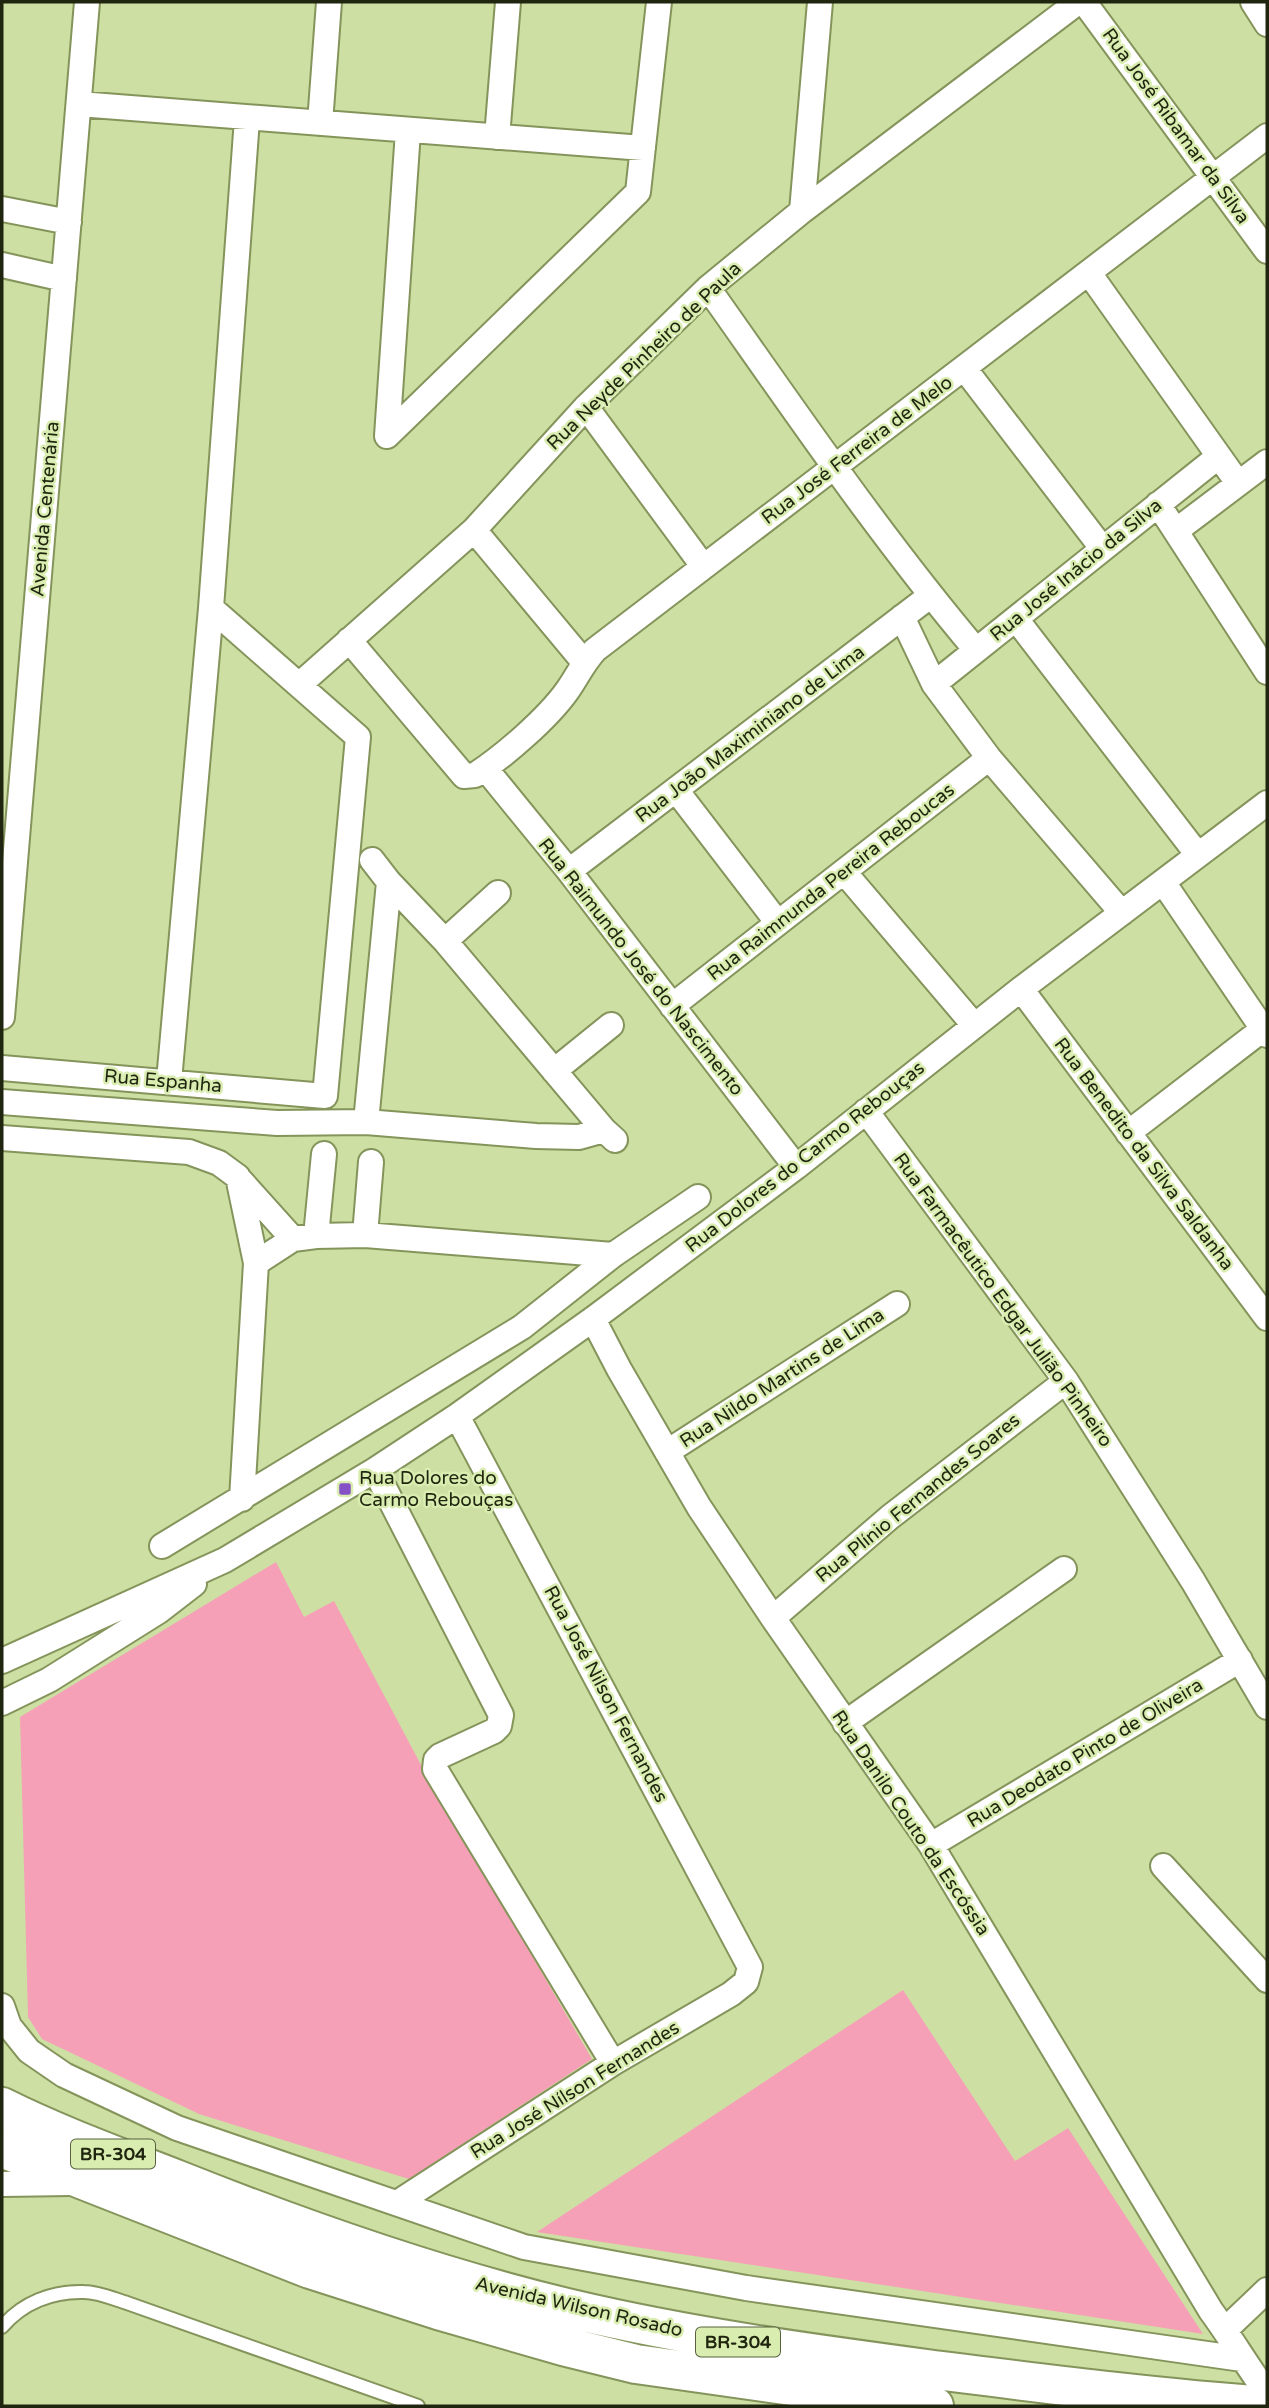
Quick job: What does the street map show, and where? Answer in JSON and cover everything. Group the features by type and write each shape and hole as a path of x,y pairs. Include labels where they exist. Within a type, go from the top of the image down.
{"highway":[{"name":"Avenida Wilson Rosado","path":"2,2107 57,2132 225,2199 401,2263 570,2309 773,2349 1108,2391 1267,2406"},
{"name":"Avenida Wilson Rosado","path":"2,2148 310,2269 563,2346 659,2368 934,2406"}],"street":[{"name":"Avenida Centenária","path":"2,1017 87,2"},
{"path":"320,123 329,2"},
{"path":"497,137 508,2"},
{"path":"408,131 387,436 638,192 659,2"},
{"path":"802,211 820,2"},
{"name":"Rua Neyde Pinheiro de Paula","path":"299,685 474,530 586,407 708,288 802,211 1078,2"},
{"name":"Rua José Ribamar da Silva","path":"1084,2 1267,251"},
{"path":"1253,2 1267,24"},
{"path":"79,104 643,148"},
{"path":"169,1081 211,608 247,119"},
{"name":"Rua José Ferreira de Melo","path":"475,772 548,713 568,690 583,662 595,650 1267,136"},
{"path":"2,209 69,222"},
{"path":"2,265 64,279"},
{"path":"1089,273 1238,483"},
{"path":"708,288 835,468 930,596 976,650"},
{"path":"964,368 1102,548"},
{"path":"586,407 704,566"},
{"name":"Rua José Inácio da Silva","path":"934,684 1219,456"},
{"name":"Rua José Inácio da Silva","path":"1177,530 1267,462"},
{"path":"1158,504 1267,672"},
{"path":"474,530 583,662"},
{"name":"Rua João Maximiniano de Lima","path":"569,871 930,596"},
{"path":"211,608 299,685"},
{"path":"902,617 934,684 989,758 1122,913"},
{"path":"1016,620 1198,855"},
{"name":"Rua Raimundo José do Nascimento","path":"349,640 569,871 796,1167"},
{"name":"Rua Espanha","path":"2,1068 324,1096 358,737 299,685"},
{"name":"Rua Raimnunda Pereira Reboucas","path":"672,1006 989,758"},
{"path":"676,790 778,923"},
{"name":"Rua Dolores do Carmo Rebouças","path":"2,1703 49,1680 159,1611 225,1560 374,1470 457,1416 593,1319 796,1167 974,1025 1267,803"},
{"path":"2,1101 277,1123 366,1122 536,1136 609,1135 445,941 389,882 372,860"},
{"path":"844,872 974,1025"},
{"path":"366,1122 389,882"},
{"path":"1128,1133 1266,1030 1163,882"},
{"path":"445,941 498,893"},
{"name":"Rua Benedito da Silva Saldanha","path":"1021,989 1128,1133 1263,1303"},
{"path":"554,1071 611,1025"},
{"name":"Rua Farmacêutico Edgar Julião Pinheiro","path":"866,1111 1066,1381 1186,1569 1267,1707"},
{"path":"144,1149 148,1112"},
{"path":"2,1138 189,1152 219,1163 305,1237"},
{"path":"305,1237 324,1154"},
{"path":"365,1236 371,1162"},
{"path":"238,1177 257,1263 242,1499"},
{"path":"162,1546 522,1327 614,1255 698,1197"},
{"path":"257,1263 305,1237 365,1236 614,1255"},
{"name":"Rua Nildo Martins de Lima","path":"667,1452 897,1304"},
{"name":"Rua Danilo Couto da Escóssia","path":"593,1319 699,1507 930,1845 1211,2311 1267,2393"},
{"name":"Rua Plínio Fernandes Soares","path":"773,1618 890,1517 1066,1381"},
{"name":"Rua José Nilson Fernandes","path":"457,1416 746,1956 750,1974"},
{"path":"374,1470 502,1720 494,1731 440,1756 434,1766 613,2063"},
{"name":"Rua Dolores do Carmo Rebouças","path":"2,1661 225,1560"},
{"path":"845,1723 1064,1569"},
{"name":"Rua Deodato Pinto de Oliveira","path":"930,1845 1240,1660"},
{"path":"1163,1866 1264,1970"},
{"name":"Rua José Nílson Fernandes","path":"397,2203 613,2063 732,1994 746,1982 750,1974"},
{"path":"2,2006 9,2026 29,2050 64,2076 177,2128 524,2247 746,2288 1242,2359"},
{"path":"2,2184 88,2183"},
{"path":"1226,2330 1267,2290"}],"lane":[{"path":"2,2327 14,2312 49,2295 86,2292 127,2303 418,2406"}],"shaded area":[{"path":"276,1562 304,1617 334,1601 420,1763 592,2059 409,2179 199,2114 42,2039 28,2017 20,1717"},
{"path":"903,1990 1015,2161 1068,2128 1203,2334 537,2232"}],"place":[{"name":"Rua Dolores do Carmo Rebouças","path":"345,1489"}]}
